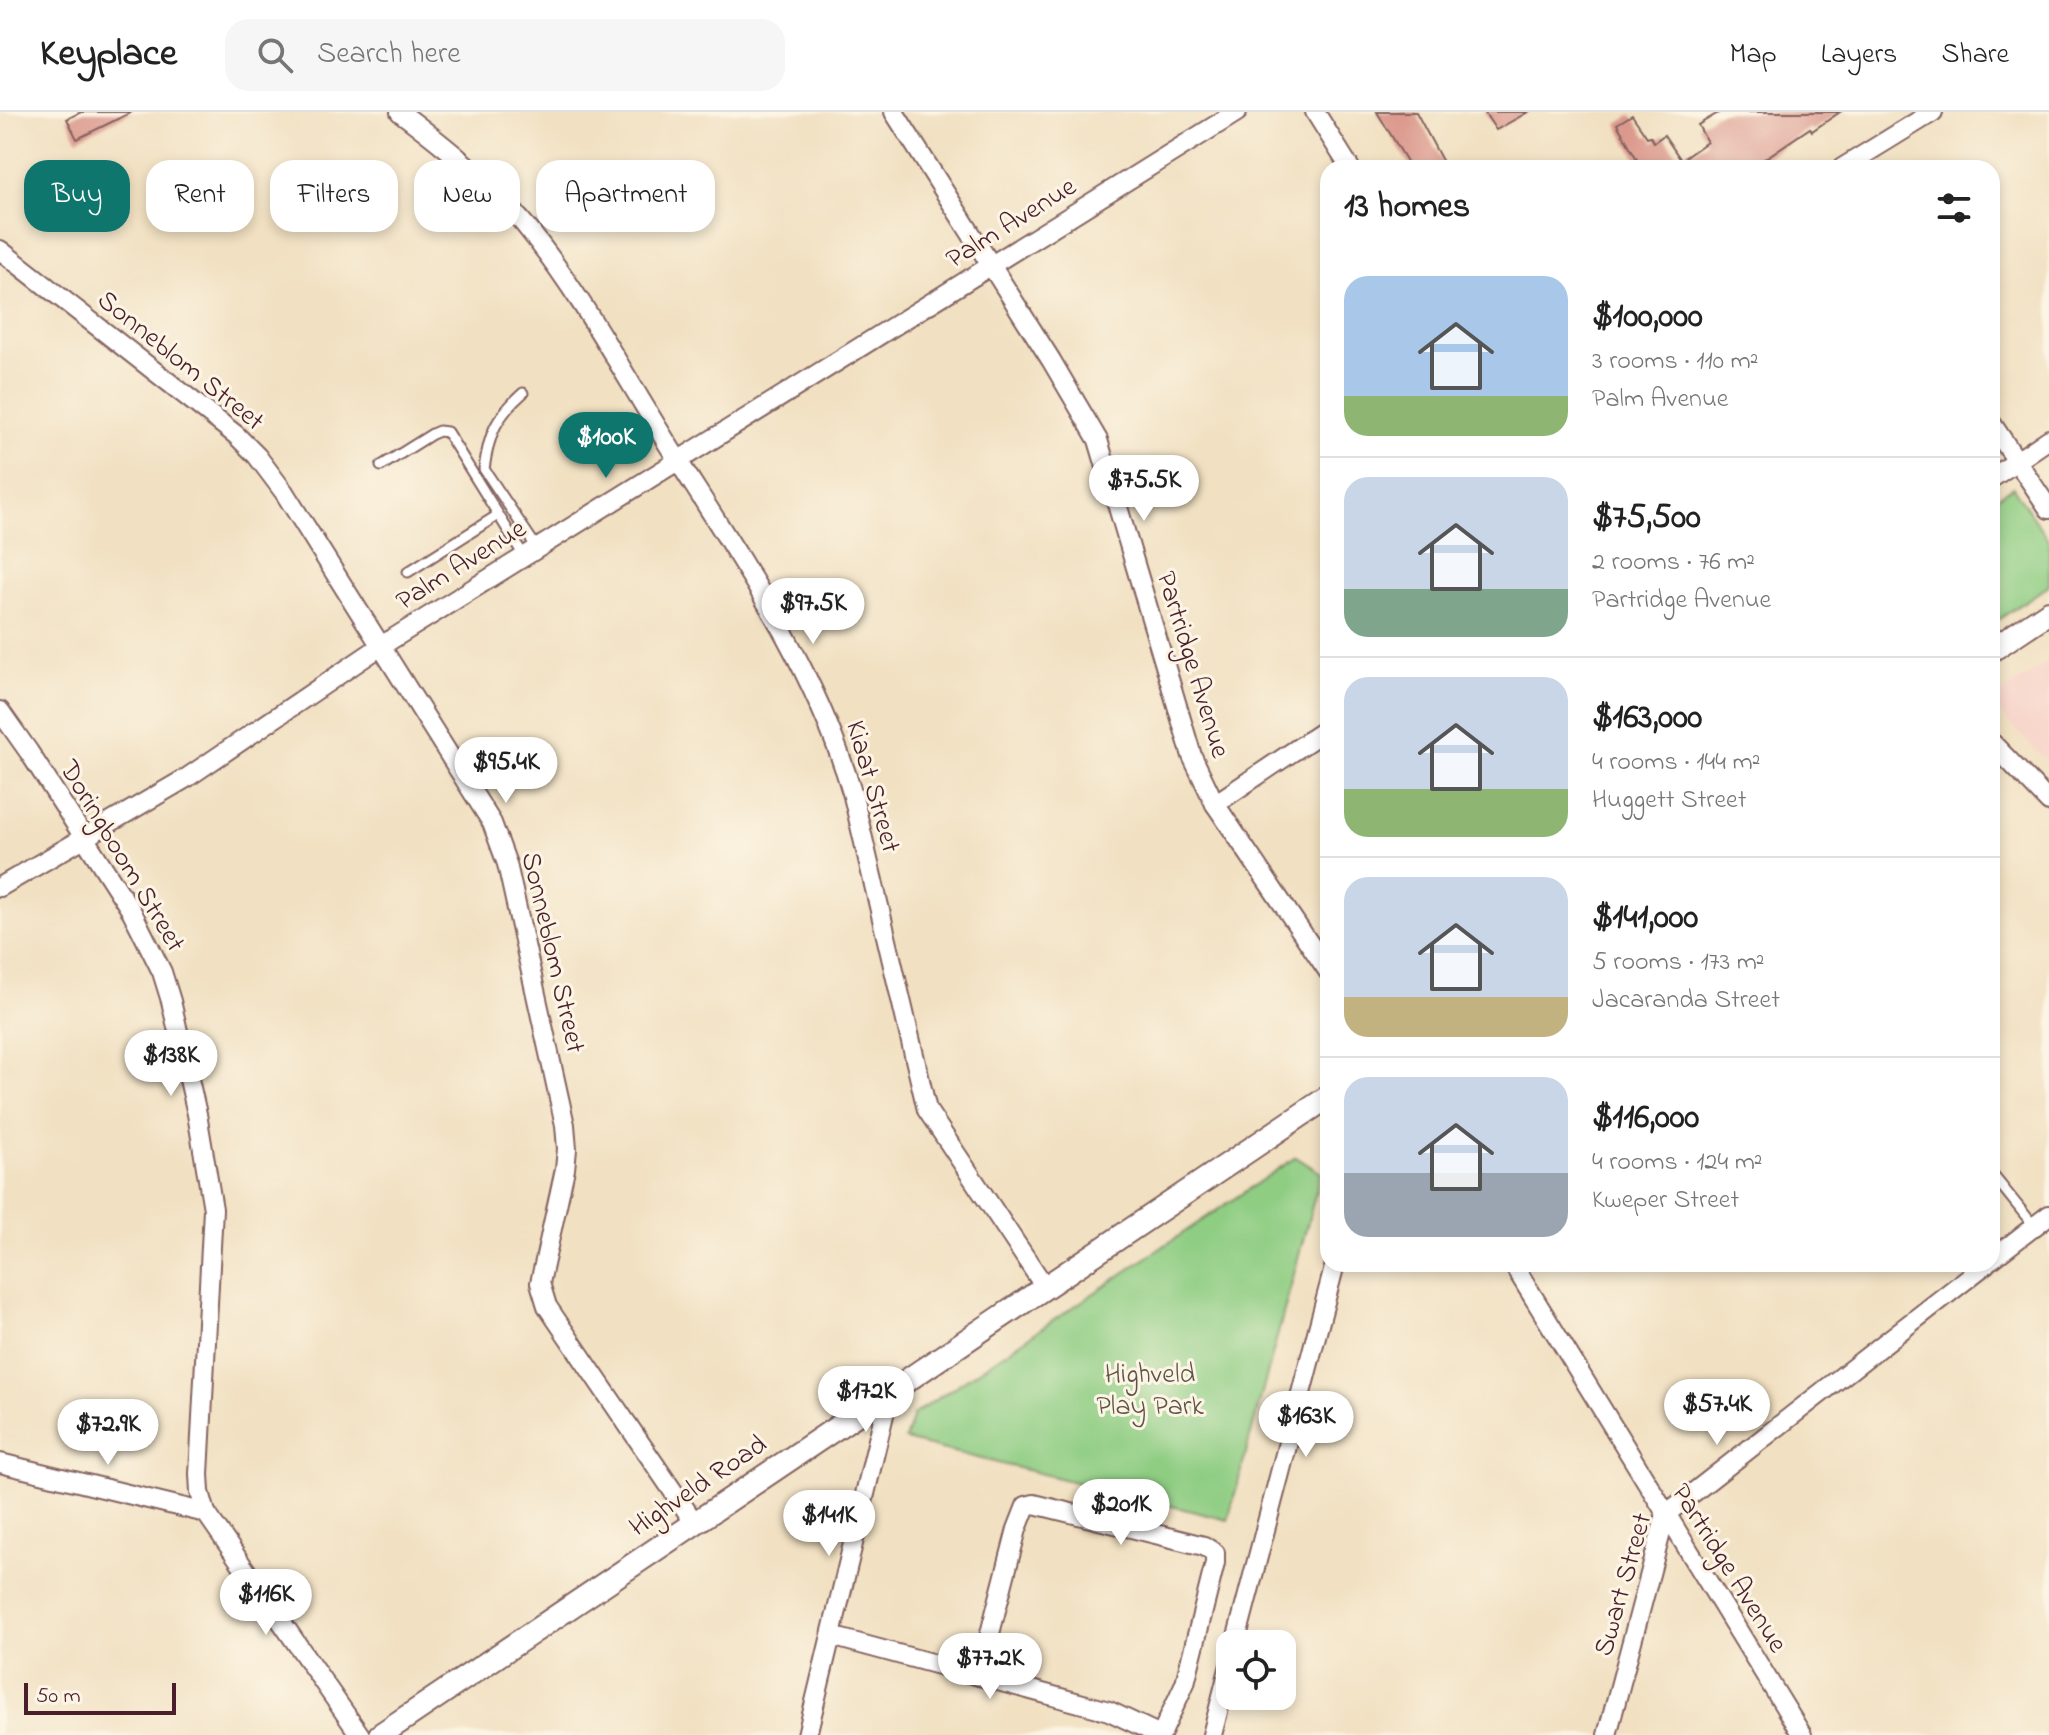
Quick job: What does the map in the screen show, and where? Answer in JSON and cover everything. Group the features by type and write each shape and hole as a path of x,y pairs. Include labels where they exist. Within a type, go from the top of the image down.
{"street":[{"name":"Kiaat Street","path":"400,112 463,162 526,226 583,306 735,548 813,688 841,754 927,1110 1045,1287"},
{"name":"Partridge Avenue","path":"894,112 1098,440 1192,756 1215,804 1320,959"},
{"name":"Palm Avenue","path":"0,887 188,777 381,646 1237,112"},
{"path":"1315,112 1345,160"},
{"path":"1855,160 1933,112"},
{"name":"Sonneblom Street","path":"0,250 181,390 257,456 284,492 492,823 507,864 565,1125 567,1149 559,1200 541,1270 542,1294 555,1318 694,1522"},
{"path":"2000,436 2049,509"},
{"path":"2000,473 2049,439"},
{"path":"2000,645 2049,612"},
{"name":"Doringboom Street","path":"0,711 142,929 167,985 197,1114 211,1192 213,1241 199,1474 206,1513"},
{"path":"1215,804 1320,733"},
{"path":"2000,751 2049,802"},
{"name":"Highveld Road","path":"380,1735 890,1390 1320,1106"},
{"path":"2000,1253 2042,1220"},
{"path":"1239,1630 1333,1272"},
{"name":"Partridge Avenue","path":"1518,1272 1802,1735"},
{"name":"Swart Street","path":"1607,1735 1666,1514 1976,1272"},
{"path":"807,1735 890,1390"},
{"path":"0,1463 206,1513 360,1735"},
{"path":"831,1636 979,1676 1109,1711 1161,1735 1182,1690 1215,1553 1209,1548 1034,1504 1026,1506 1017,1529 979,1676"},
{"path":"1212,1735 1218,1710"}],"lane":[{"path":"523,393 503,411 496,423 484,469 530,552"},
{"path":"381,466 432,434 447,432 498,515 530,552"},
{"path":"408,572 498,515"},
{"path":"2000,1181 2042,1220"}],"shaded area":[{"path":"2049,661 2049,764 2000,713 2002,693"}],"green space":[{"path":"2013,487 2049,541 2049,585 2000,619 2000,496"},
{"name":"Highveld Play Park","path":"1296,1157 1320,1172 1228,1520 905,1440 913,1415"}],"building":[{"path":"81,112 132,112 77,139 67,119"},
{"path":"1377,112 1416,112 1442,160 1406,160"},
{"path":"1484,112 1528,112 1496,130"},
{"path":"1720,112 1840,112 1763,160 1681,160 1707,142 1698,125"},
{"path":"1632,115 1654,142 1664,135 1681,160 1637,160 1617,124"}]}
